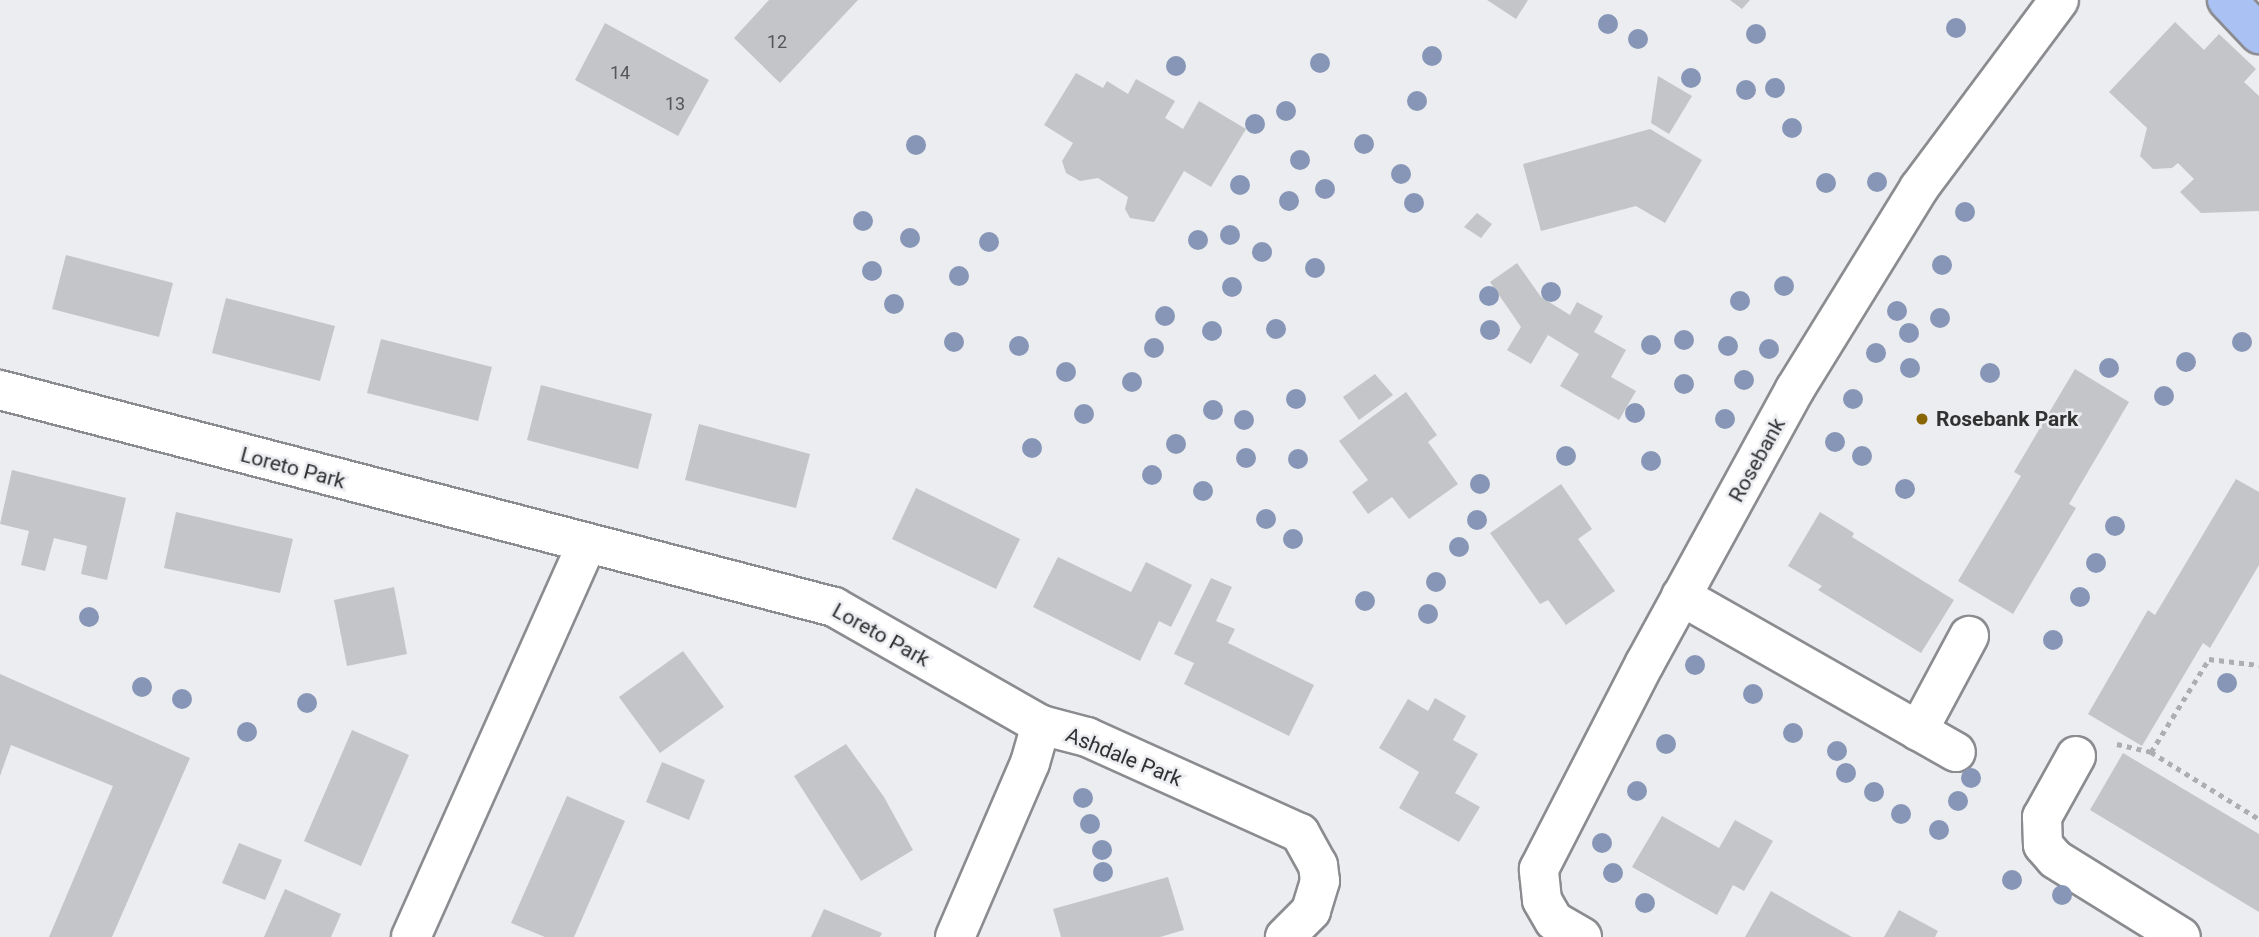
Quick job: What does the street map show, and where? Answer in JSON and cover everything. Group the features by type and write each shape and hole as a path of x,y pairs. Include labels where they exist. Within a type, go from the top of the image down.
{"main road":[{"path":"2227,0 2259,34"}],"street":[{"name":"Rosebank","path":"1582,937 1554,921 1542,900 1539,869 1681,596 1795,389 1919,188 2059,0"},
{"name":"Loreto Park","path":"0,390 586,545 834,607 1041,725"},
{"path":"411,937 586,545"},
{"path":"1681,596 1956,752"},
{"path":"1919,731 1969,636"},
{"name":"Ashdale Park","path":"955,937 1030,763 1041,725 1087,737 1300,833 1315,856 1320,881 1311,911 1284,937"},
{"path":"2076,756 2042,817 2043,845 2055,859 2181,937"}],"path":[{"path":"2151,752 2209,659 2259,665"},
{"path":"2076,756 2085,746 2102,741 2151,752 2258,817"}],"building":[{"path":"769,0 858,0 780,83 734,38"},
{"path":"1487,0 1528,0 1516,19"},
{"path":"1730,0 1750,0 1742,9"},
{"path":"2175,22 2204,50 2219,34 2256,69 2244,82 2259,96 2259,211 2201,213 2180,192 2194,179 2178,163 2172,168 2153,169 2140,156 2147,128 2109,92"},
{"path":"605,23 709,80 678,136 575,80"},
{"path":"1076,73 1103,88 1107,81 1128,94 1136,79 1175,101 1165,118 1183,129 1199,101 1246,129 1211,187 1184,171 1154,222 1130,218 1125,209 1128,197 1098,178 1080,181 1066,173 1062,161 1073,143 1044,125"},
{"path":"1658,76 1692,96 1669,134 1651,123"},
{"path":"1650,129 1702,160 1665,223 1636,206 1541,231 1523,164"},
{"path":"1477,213 1492,224 1481,238 1464,227"},
{"path":"66,255 173,283 159,337 52,309"},
{"path":"1517,263 1541,297 1570,315 1577,302 1603,316 1594,332 1626,350 1611,377 1636,391 1619,420 1560,386 1579,354 1548,335 1531,364 1507,350 1521,327 1490,282"},
{"path":"226,298 335,326 320,381 212,353"},
{"path":"381,339 492,367 478,421 367,393"},
{"path":"2075,369 2129,402 2069,504 2076,508 2013,614 1958,581 2021,476 2014,472"},
{"path":"1375,374 1393,395 1359,420 1343,397"},
{"path":"541,385 652,414 638,469 527,440"},
{"path":"1406,392 1437,435 1428,442 1458,484 1409,519 1392,497 1368,514 1352,492 1368,480 1339,441"},
{"path":"699,424 810,454 796,508 685,480"},
{"path":"12,470 126,498 107,580 81,574 87,546 54,538 45,571 21,565 29,531 0,524"},
{"path":"2236,479 2259,492 2259,565 2210,648 2203,643 2142,746 2088,714 2148,610 2155,615"},
{"path":"1561,484 1592,529 1578,539 1615,591 1566,625 1548,600 1540,604 1490,533"},
{"path":"916,488 1020,539 996,589 892,539"},
{"path":"176,512 293,539 280,593 164,568"},
{"path":"1820,512 1854,533 1852,537 1954,600 1921,653 1818,590 1822,586 1788,566"},
{"path":"1058,557 1131,592 1146,562 1192,585 1171,627 1159,621 1140,661 1033,607"},
{"path":"1211,578 1232,587 1216,621 1235,629 1228,643 1314,685 1289,736 1184,684 1194,663 1174,654"},
{"path":"394,587 407,654 347,666 334,600"},
{"path":"683,651 724,707 660,753 619,697"},
{"path":"0,674 190,758 112,937 49,937 113,786 11,745 0,776"},
{"path":"1435,698 1466,716 1453,740 1478,754 1455,793 1480,807 1459,842 1399,808 1419,772 1379,748 1408,699 1428,711"},
{"path":"352,730 409,755 361,866 304,841"},
{"path":"846,744 884,797 913,850 861,881 794,776"},
{"path":"2123,753 2259,834 2259,912 2090,810"},
{"path":"662,762 705,780 689,820 646,802"},
{"path":"567,796 625,821 574,937 545,937 511,923"},
{"path":"1662,816 1719,848 1735,820 1773,841 1744,891 1733,885 1717,915 1632,867"},
{"path":"239,843 282,860 265,900 222,883"},
{"path":"1168,877 1184,930 1160,937 1061,937 1053,909"},
{"path":"285,889 341,914 331,937 264,937"},
{"path":"1771,891 1818,918 1852,937 1745,937"},
{"path":"824,909 882,933 880,937 811,937"},
{"path":"1899,910 1938,931 1935,937 1884,937"}],"place":[{"name":"Rosebank Park","path":"1922,419"}]}
